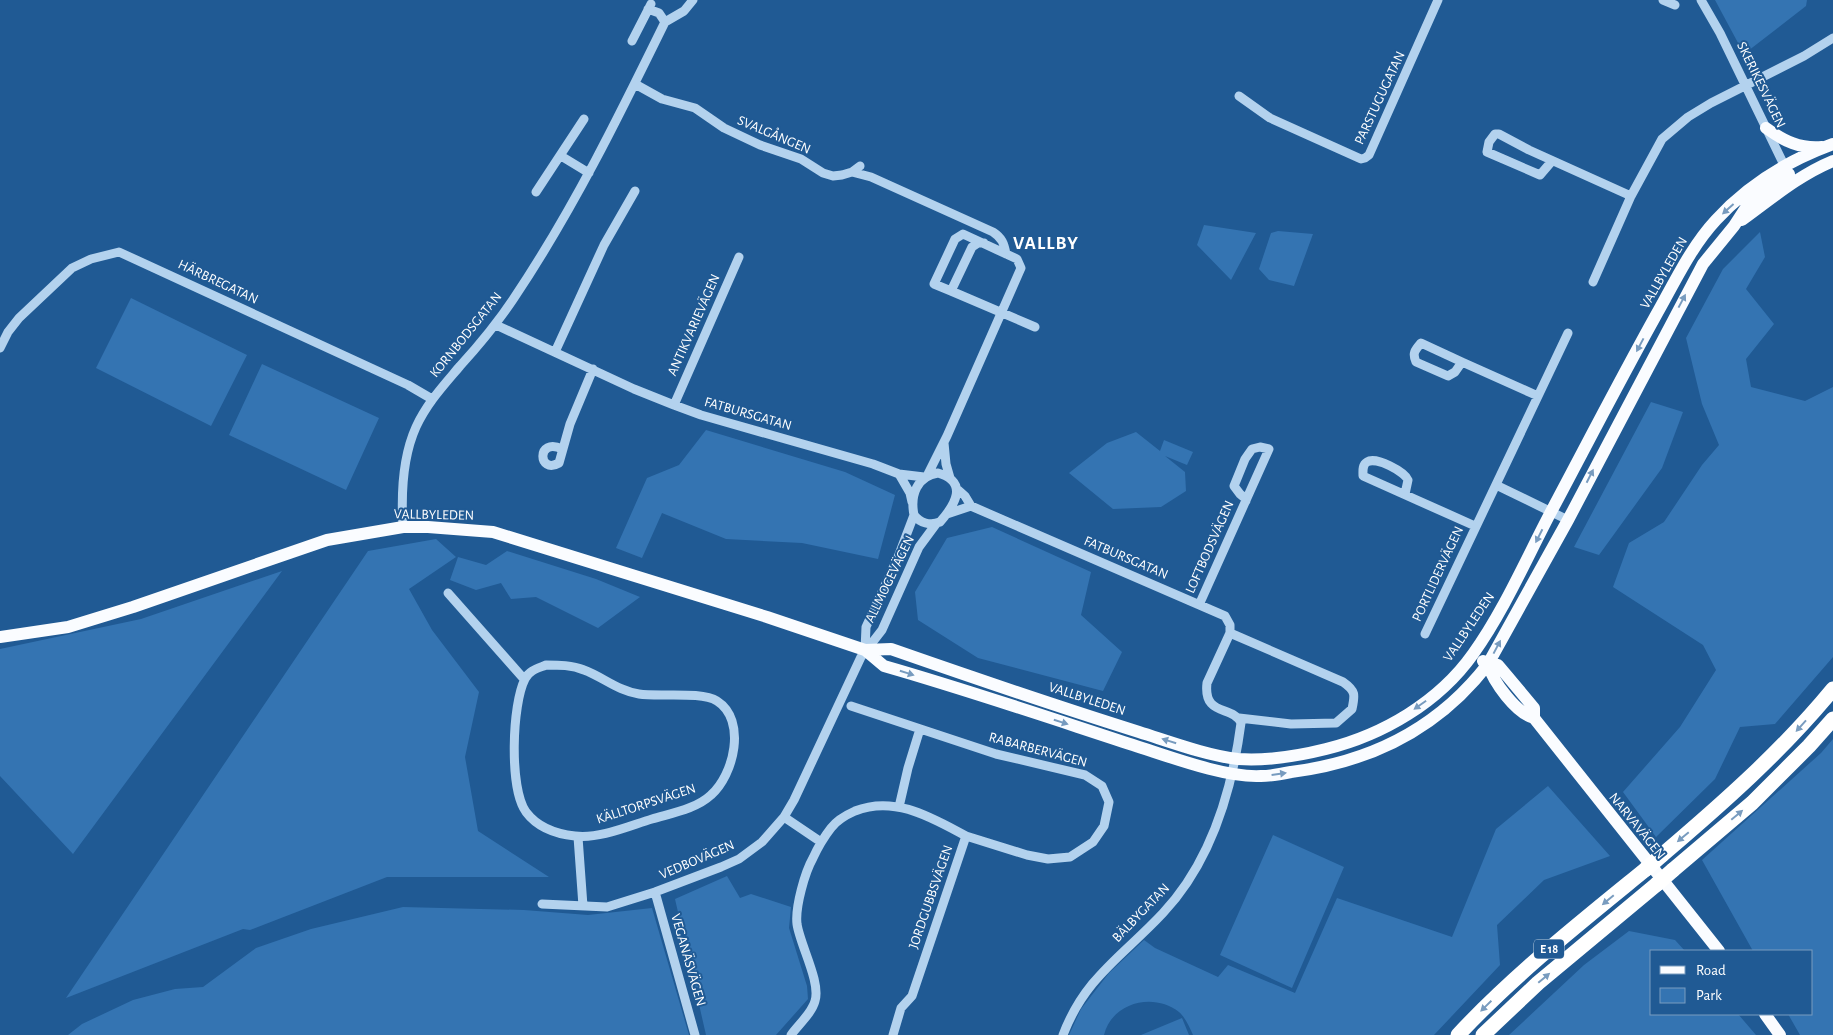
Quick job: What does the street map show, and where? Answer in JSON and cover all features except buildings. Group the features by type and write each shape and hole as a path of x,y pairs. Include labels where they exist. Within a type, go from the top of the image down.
{"highway":[{"name":"E 18","path":"1458,1035 1484,1007 1522,972 1726,800 1782,746 1833,689"},
{"name":"E 18","path":"1483,1035 1538,983 1752,803 1833,719"}],"main road":[{"path":"1766,128 1785,141 1794,144 1812,148 1831,149"},
{"path":"1819,167 1831,149"},
{"name":"VALLBYLEDEN","path":"865,650 884,666 1176,759 1231,773 1260,777 1311,770 1335,765 1384,748 1417,730 1434,718 1470,685 1488,664 1568,520 1702,264 1734,226 1789,174 1831,149"},
{"name":"VALLBYLEDEN","path":"0,637 68,627 133,607 327,540 403,528 493,532 767,617 865,650 891,649 1099,720 1236,759 1298,755 1344,744 1363,738 1390,724 1437,693 1457,674 1473,654 1500,612 1551,511 1689,257 1717,220 1766,177 1819,167 1833,161"},
{"name":"NARVAVÄGEN","path":"1473,654 1488,664 1498,665 1534,708 1534,718 1718,950"},
{"name":"NARVAVÄGEN","path":"1488,664 1491,675 1500,687 1525,716 1534,718"},
{"path":"1470,685 1482,682 1500,687"},
{"path":"1766,1015 1780,1035"}],"street":[{"path":"632,41 650,6 659,13 665,22 684,11 692,0"},
{"name":"PARSTUGUGATAN","path":"1239,96 1270,118 1360,159 1365,158 1370,155 1438,0"},
{"path":"1663,0 1675,5"},
{"name":"SKERIKESVÄGEN","path":"1701,0 1720,33 1789,174"},
{"name":"KORNBODSGATAN","path":"403,528 403,483 409,446 418,424 432,400 496,325 520,290 599,156 665,22"},
{"path":"1593,282 1631,196 1662,139 1674,127 1711,103 1833,38"},
{"name":"SVALGÅNGEN","path":"635,84 662,99 695,108 724,128 760,145 801,159 823,173 832,176 842,176 852,172 871,177 993,232 1004,242 1006,254"},
{"path":"536,192 584,119"},
{"path":"1552,161 1540,175 1487,152 1489,142 1495,134 1499,134 1552,161 1631,196"},
{"path":"561,156 589,172"},
{"path":"852,172 860,166"},
{"path":"555,352 604,245 634,191"},
{"path":"913,511 916,491 944,443 1001,313 1021,268 1017,259 984,243 963,234 955,239 934,284 1001,313 1035,327"},
{"path":"951,291 972,247 978,243 984,243"},
{"name":"HÄRBREGATAN","path":"0,348 8,332 19,318 72,268 91,259 119,252 422,392 432,400"},
{"name":"ANTIKVARIEVÄGEN","path":"674,405 739,257"},
{"name":"FATBURSGATAN","path":"496,325 593,369 634,390 710,418 872,464 899,474 926,476"},
{"path":"0,326 8,332"},
{"name":"PORTLIDERVÄGEN","path":"1425,634 1568,332"},
{"path":"1462,362 1456,372 1448,376 1416,362 1413,356 1414,351 1421,343 1538,396"},
{"path":"562,449 570,424 593,369"},
{"path":"899,474 910,493 913,511 921,522 936,524 940,522 956,499 956,488 950,478 946,464 944,443"},
{"name":"LOFTBODSVÄGEN","path":"1199,605 1265,460 1269,449 1260,447 1252,449 1245,459 1234,486 1246,501"},
{"name":"PORTLIDERVÄGEN","path":"1405,494 1408,480 1402,471 1374,460 1368,462 1363,467 1363,476 1475,526"},
{"path":"926,476 938,473 950,478"},
{"path":"1496,485 1568,520"},
{"name":"FATBURSGATAN","path":"956,488 966,496 971,506 1225,616 1230,625 1230,633"},
{"path":"947,514 971,506"},
{"name":"ALLMOGEVÄGEN","path":"865,650 866,627 898,557 913,511"},
{"name":"ALLMOGEVÄGEN","path":"865,650 882,630 919,547 936,524"},
{"path":"448,592 524,679"},
{"path":"1230,633 1344,682 1352,688 1354,693 1352,709 1336,723 1291,724 1239,718 1213,705 1208,698 1206,690 1207,683 1230,633"},
{"name":"VEDBOVÄGEN","path":"542,904 608,907 655,892 738,859 762,842 784,817 794,800 865,650"},
{"name":"KÄLLTORPSVÄGEN","path":"546,665 575,667 589,672 613,686 637,694 707,697 717,701 732,718 734,727 734,742 728,769 720,785 711,795 685,809 596,835 578,837 551,831 541,826 525,810 519,797 514,750 517,710 524,679 529,673 546,665"},
{"name":"RABARBERVÄGEN","path":"851,706 996,754 1085,775 1102,786 1109,802 1104,826 1093,842 1070,857 1048,859 1027,855 966,836"},
{"path":"1231,773 1236,759 1241,724 1239,718"},
{"path":"899,807 920,729"},
{"name":"BÄLBYGATAN","path":"1063,1035 1075,1008 1096,978 1165,911 1187,885 1210,843 1231,773"},
{"name":"JORDGUBBSVÄGEN","path":"791,1035 815,1001 816,988 797,922 801,890 808,867 821,842 832,827 846,815 869,806 899,807 931,818 966,836 912,996 901,1008 893,1035"},
{"path":"784,817 821,842"},
{"path":"578,837 583,906"},
{"name":"VEGANÄSVÄGEN","path":"655,892 695,1035"}],"green space":[{"path":"1715,0 1807,0 1806,6 1744,54"},
{"path":"1204,225 1256,233 1231,280 1197,245"},
{"path":"1278,231 1313,234 1294,286 1269,280 1259,269 1271,233"},
{"path":"1760,232 1765,257 1746,289 1774,324 1746,359 1751,387 1805,401 1833,387 1833,657 1775,724 1740,727 1715,779 1656,837 1623,792 1680,727 1716,670 1703,645 1613,587 1629,543 1664,522 1702,465 1719,445 1702,404 1686,338 1723,269"},
{"path":"131,298 247,355 211,426 96,368"},
{"path":"262,364 379,418 346,490 229,435"},
{"path":"1651,402 1683,412 1662,468 1599,555 1574,547"},
{"path":"706,430 845,472 895,495 878,559 802,543 726,539 662,513 642,558 616,548 647,478 679,465"},
{"path":"1136,432 1160,451 1164,440 1193,452 1187,465 1165,456 1185,472 1186,491 1161,507 1113,509 1069,473 1107,443"},
{"path":"992,527 1091,572 1081,615 1122,652 1103,691 978,658 918,620 915,592 947,538"},
{"path":"436,539 456,557 409,589 432,630 479,692 465,757 478,831 549,877 387,877 250,930 243,929 66,998 368,551"},
{"path":"507,551 596,579 640,597 598,628 536,597 511,599 501,583 476,590 450,580 458,557 486,565"},
{"path":"282,571 73,854 0,776 0,649 141,619"},
{"path":"1833,739 1833,1035 1800,1035 1789,1015 1813,1015 1813,950 1752,950 1702,860 1821,753"},
{"path":"1548,786 1610,856 1544,880 1497,925 1500,965 1434,1035 1193,1035 1179,1012 1169,1006 1146,1002 1125,1008 1116,1015 1108,1024 1104,1035 1069,1035 1081,1009 1109,973 1144,940 1155,948 1218,977 1228,965 1295,993 1337,898 1452,937 1496,829"},
{"path":"1273,835 1344,867 1292,988 1220,955"},
{"path":"727,876 740,898 751,894 791,907 789,928 807,986 808,999 776,1035 706,1035 675,899"},
{"path":"403,907 524,910 588,915 652,908 689,1035 68,1035 82,1024 133,1000 175,989 203,987 256,948 311,929"},
{"path":"1629,931 1675,940 1684,950 1650,950 1650,1015 1739,1015 1756,1035 1509,1035 1584,965"},
{"path":"1182,1018 1189,1035 1141,1035"}],"district":[{"name":"VALLBY","path":"1046,243"}]}
